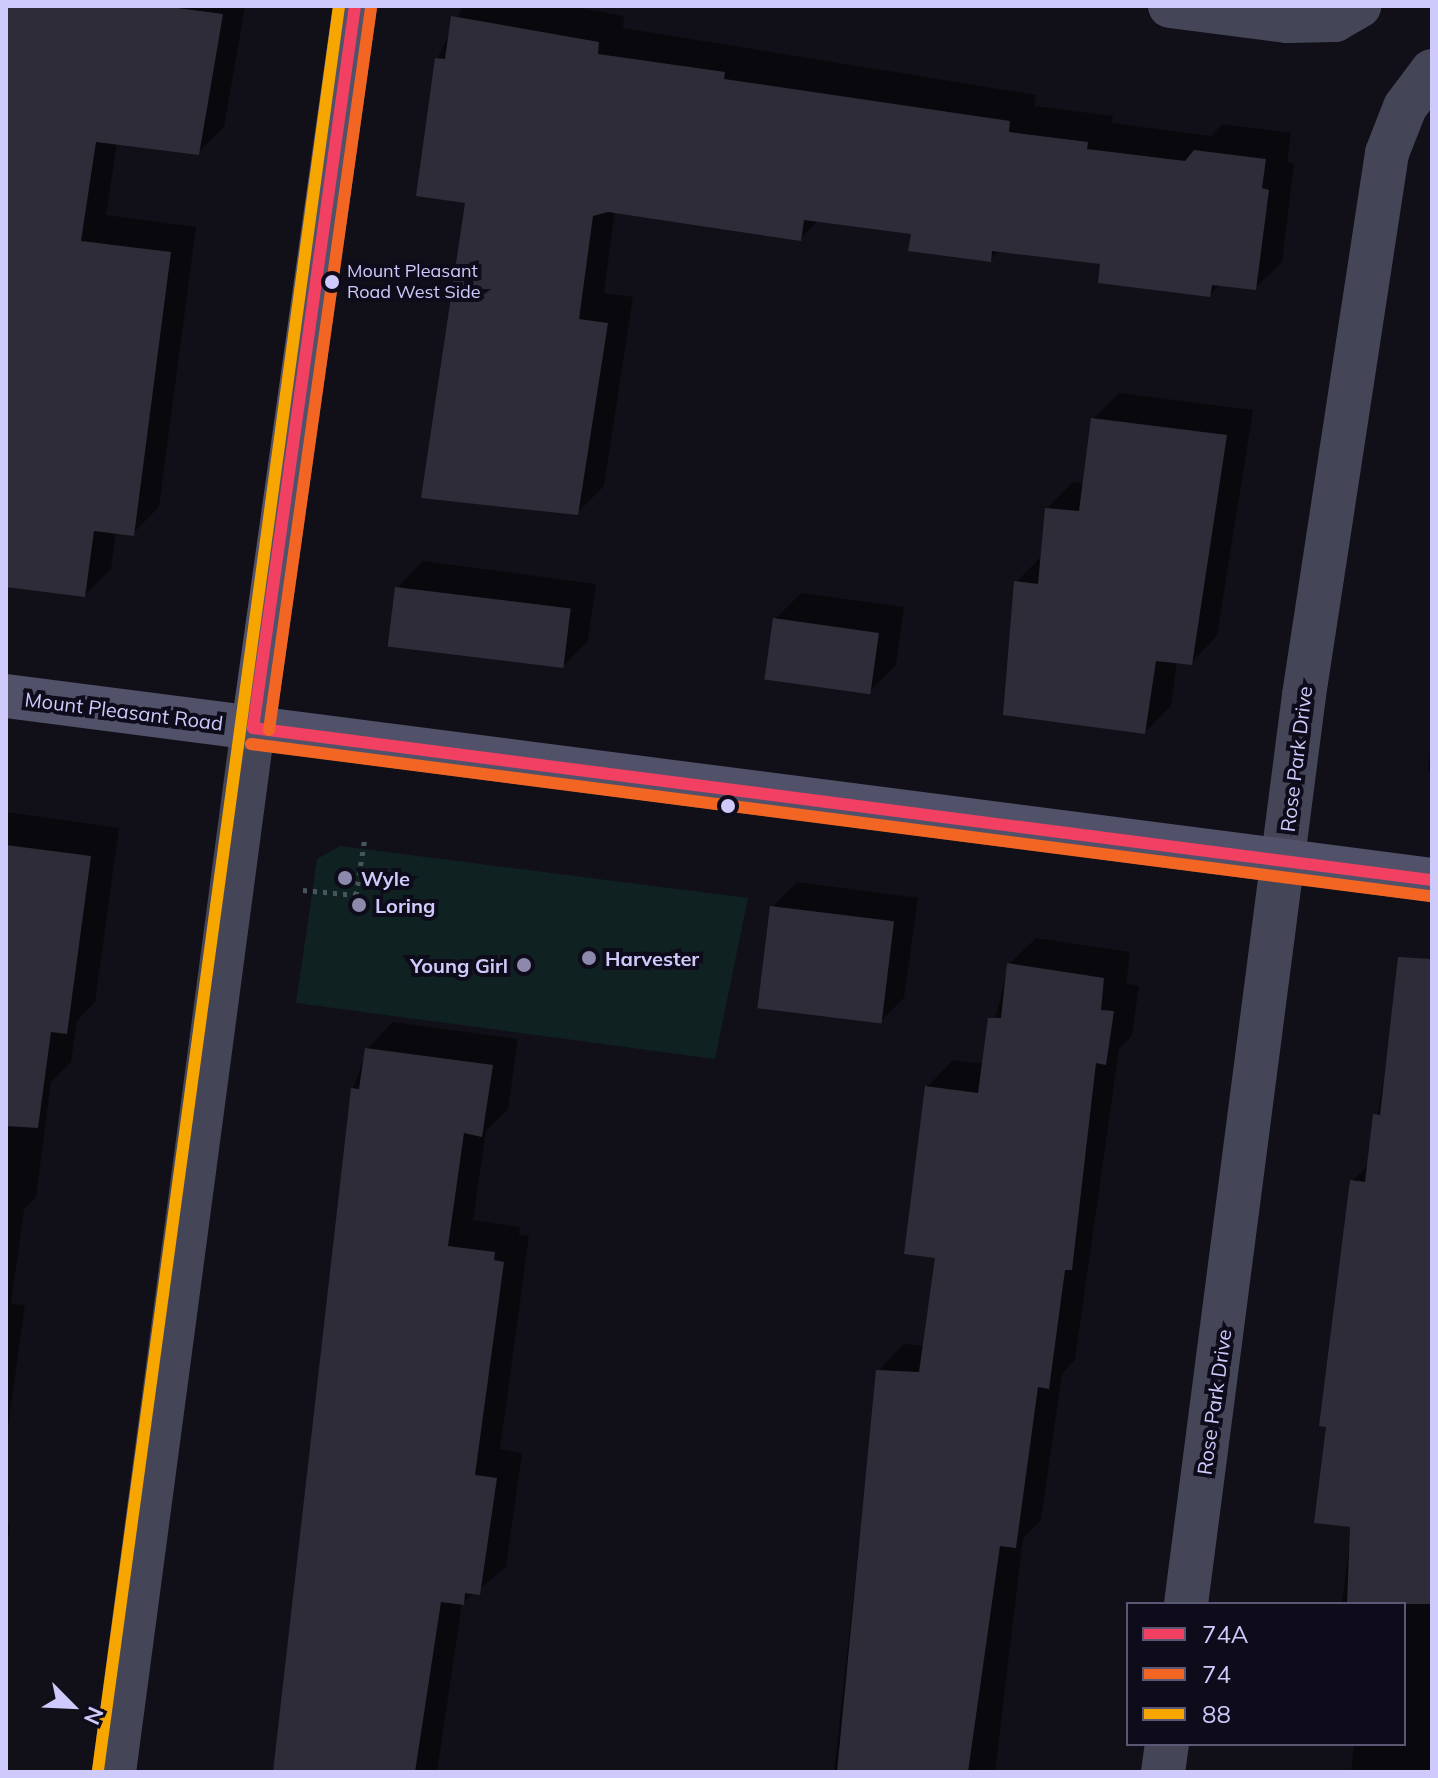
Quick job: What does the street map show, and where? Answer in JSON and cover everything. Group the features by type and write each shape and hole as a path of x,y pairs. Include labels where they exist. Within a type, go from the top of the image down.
{"main road":[{"path":"253,728 355,6"},
{"name":"Mount Pleasant Road","path":"6,696 1432,880"}],"street":[{"path":"1170,6 1287,21 1335,20 1359,6"},
{"name":"Rose Park Drive","path":"1186,1602 1283,860 1387,153 1405,107 1432,71"},
{"path":"114,1772 253,728"},
{"path":"1163,1772 1167,1746"}],"path":[{"path":"303,890 356,895 365,837"}],"shaded area":[{"path":"340,846 748,898 715,1059 296,1003 317,859"}],"building":[{"path":"6,6 162,6 223,14 199,155 96,142 81,241 171,252 134,536 94,531 85,597 6,587"},
{"path":"451,16 599,42 598,54 725,72 724,79 1010,121 1009,132 1088,142 1087,149 1185,161 1194,150 1266,159 1262,188 1269,190 1256,290 1212,285 1210,297 1098,283 1100,264 992,251 991,262 908,251 911,234 804,220 801,241 608,212 593,216 579,319 608,323 578,515 421,498 465,203 416,196 435,58 445,59"},
{"path":"1091,418 1227,435 1192,665 1156,661 1145,734 1003,715 1014,581 1038,584 1045,508 1079,511"},
{"path":"395,587 571,609 563,668 388,647"},
{"path":"773,618 879,633 870,694 764,679"},
{"path":"6,845 91,856 67,1034 51,1032 38,1128 6,1126"},
{"path":"770,906 894,921 882,1023 757,1008"},
{"path":"1398,957 1432,959 1432,1604 1347,1602 1350,1527 1314,1523 1326,1427 1319,1426 1350,1180 1365,1182 1373,1114 1380,1115"},
{"path":"1007,963 1104,978 1101,1010 1114,1011 1106,1065 1096,1063 1072,1270 1065,1270 1049,1389 1038,1387 1016,1548 1000,1546 968,1772 837,1772 876,1370 919,1372 935,1258 904,1254 925,1086 978,1093 988,1018 1001,1018"},
{"path":"365,1048 493,1065 482,1137 464,1133 448,1246 495,1252 494,1260 504,1262 475,1475 497,1478 480,1595 465,1593 464,1605 441,1602 415,1772 273,1772 351,1088 359,1089"}],"transit line":[{"name":"88","path":"98,1770 339,6"},
{"name":"74A","path":"253,728 355,6"},
{"name":"74","path":"269,730 371,8"},
{"name":"74A","path":"253,728 1432,880"},
{"name":"74","path":"251,744 1430,896"}],"place":[{"name":"Mount Pleasant Road West Side","path":"332,282"},
{"name":"Wyle","path":"345,878"},
{"name":"Loring","path":"359,905"},
{"name":"Harvester","path":"589,958"},
{"name":"Young Girl","path":"524,965"}]}
